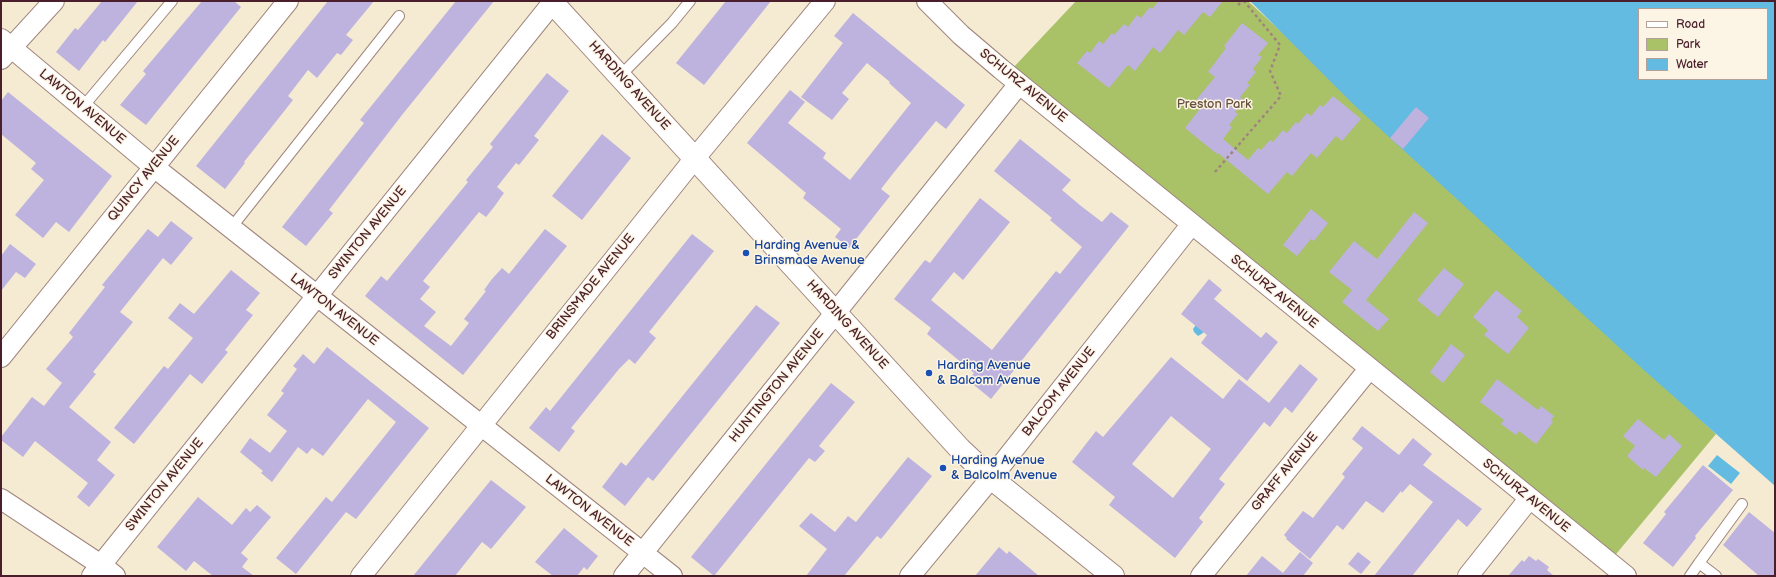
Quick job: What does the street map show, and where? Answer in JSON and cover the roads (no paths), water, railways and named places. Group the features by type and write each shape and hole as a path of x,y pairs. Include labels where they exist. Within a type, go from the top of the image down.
{"street":[{"path":"4,49 54,1"},
{"name":"QUINCY AVENUE","path":"1,357 288,1"},
{"name":"HARDING AVENUE","path":"553,1 960,450 991,478 1113,576"},
{"name":"SWINTON AVENUE","path":"103,572 317,297 553,1"},
{"name":"BRINSMADE AVENUE","path":"361,576 695,158 825,1"},
{"name":"SCHURZ AVENUE","path":"927,1 961,35 1020,84 1529,499 1626,576"},
{"name":"LAWTON AVENUE","path":"4,49 82,108 317,297 672,576"},
{"name":"HUNTINGTON AVENUE","path":"624,576 1020,84"},
{"name":"BALCOM AVENUE","path":"910,576 991,478 1191,224"},
{"name":"GRAFF AVENUE","path":"1201,576 1369,369"},
{"path":"1,499 103,572"},
{"path":"1468,576 1529,499"}],"lane":[{"path":"82,108 172,1"},
{"path":"620,76 672,23 690,1"},
{"path":"231,228 399,16"},
{"path":"1690,576 1742,504"},
{"path":"1699,563 1716,576"}],"water":[{"path":"1250,1 1775,1 1775,486 1646,372 1354,105"},
{"path":"1203,315 1211,322 1203,333 1198,336 1193,329"},
{"path":"1717,455 1740,473 1731,484 1708,466"}],"place":[{"name":"Harding Avenue & Brinsmade Avenue","path":"746,253"},
{"name":"Harding Avenue & Balcom Avenue","path":"929,373"},
{"name":"Harding Avenue & Balcolm Avenue","path":"943,468"}],"park label":[{"name":"Preston Park","path":"1214,105"}]}
